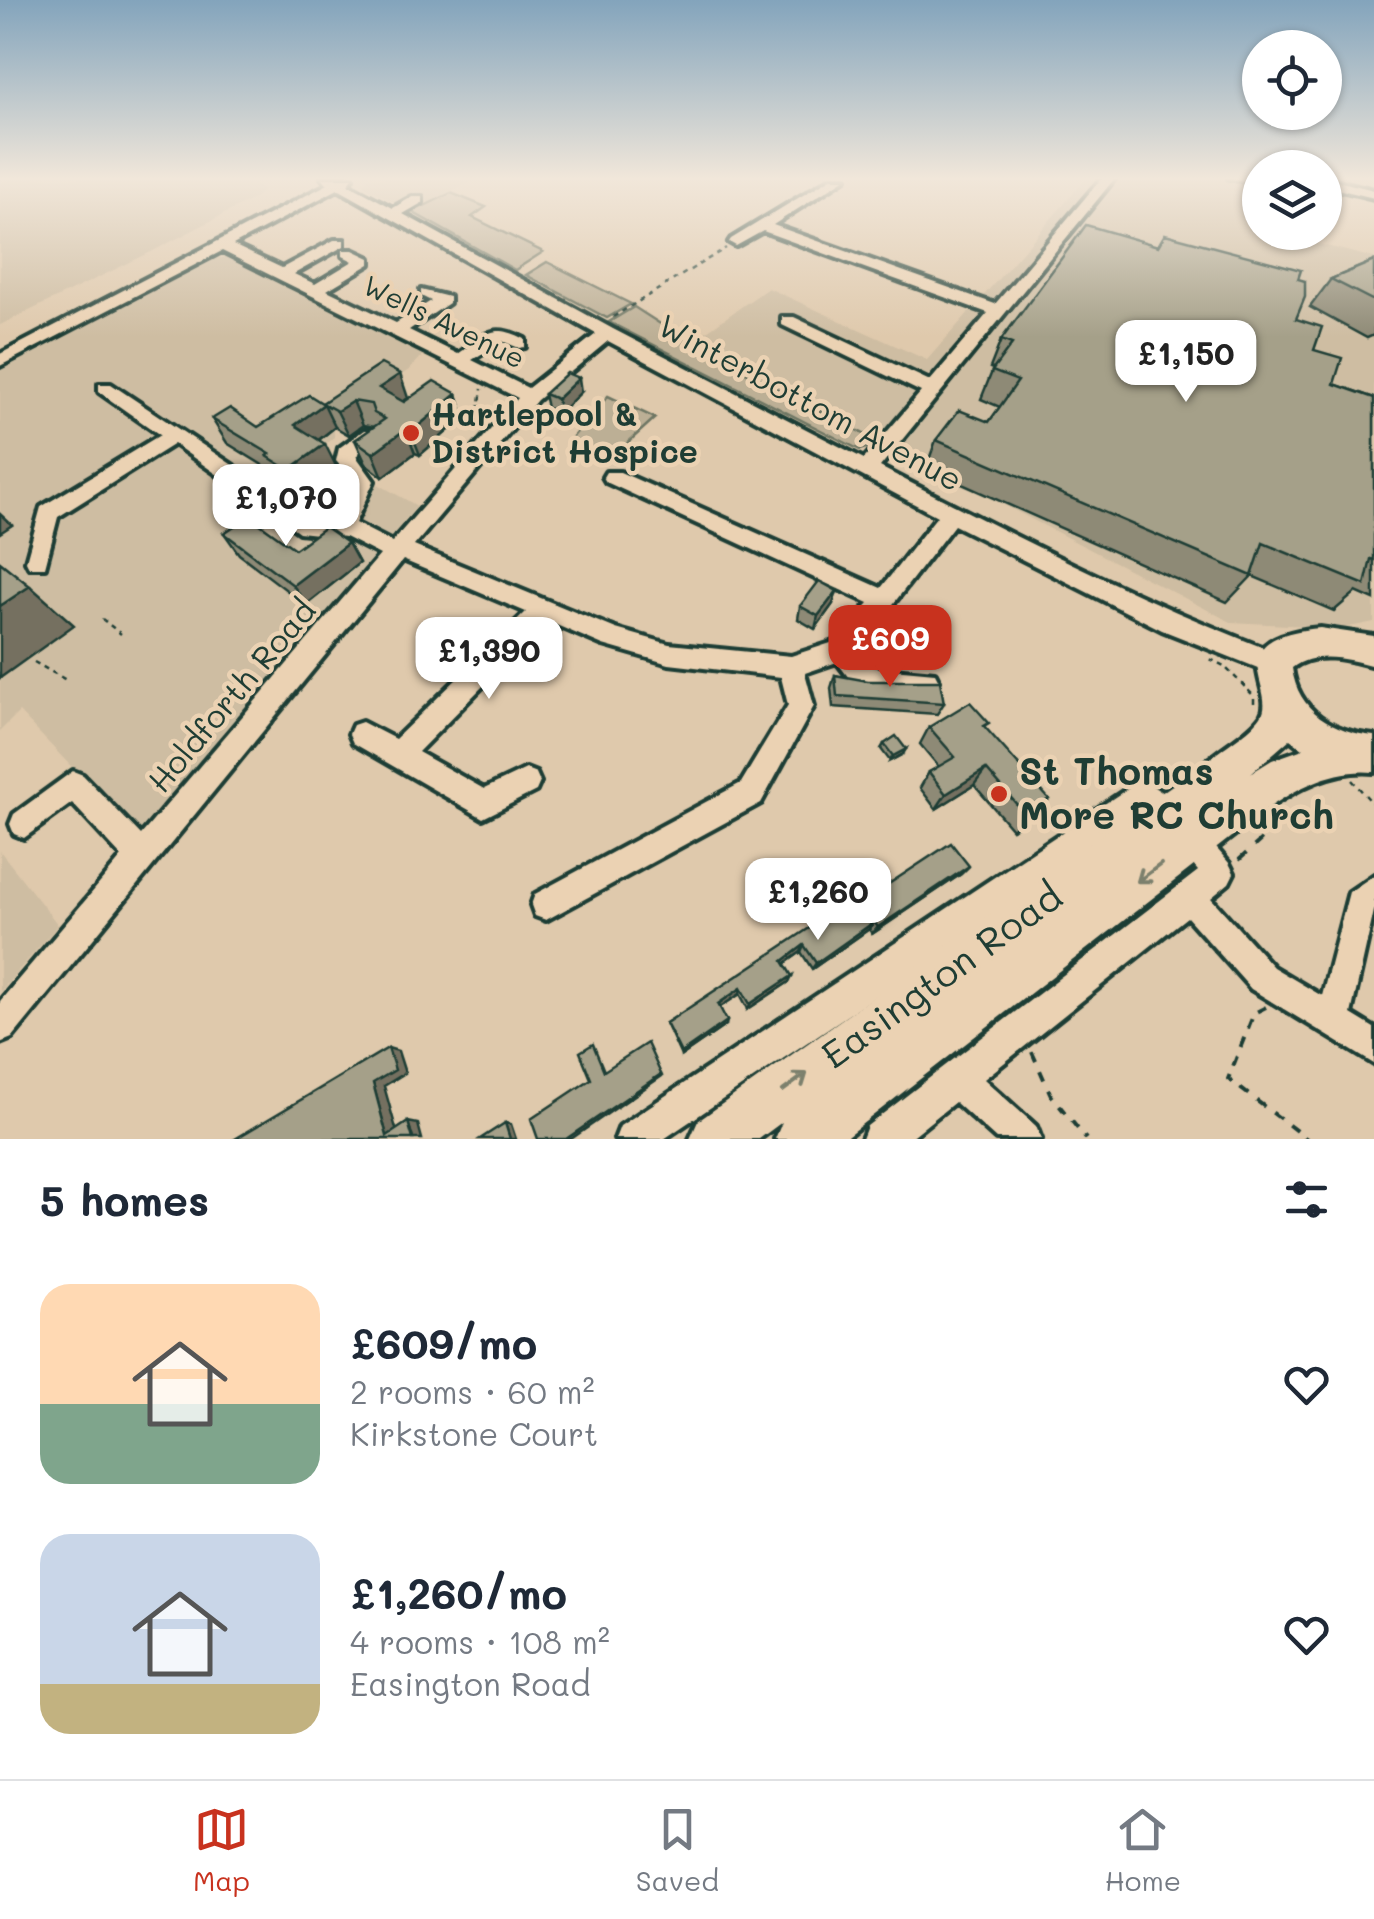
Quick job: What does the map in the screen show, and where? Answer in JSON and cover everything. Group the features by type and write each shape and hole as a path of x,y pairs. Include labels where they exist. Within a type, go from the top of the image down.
{"highway":[{"path":"1362,754 1295,720 1278,683 1297,644 1366,646"},
{"name":"Easington Road","path":"802,1139 1181,826 1276,726 1278,683"},
{"name":"Easington Road","path":"716,1139 1181,826 1286,772 1362,754"}],"street":[{"path":"0,361 252,231"},
{"name":"Winterbottom Avenue","path":"424,231 866,470 1278,683"},
{"path":"736,242 754,231"},
{"path":"776,231 999,311"},
{"path":"866,470 999,311 1074,231"},
{"name":"Wells Avenue","path":"224,246 530,396"},
{"path":"283,274 343,248 364,261 316,290"},
{"path":"397,330 443,300 427,293"},
{"path":"788,322 933,390"},
{"name":"Holdforth Road","path":"0,1026 140,855 255,738 398,551 530,396 605,328"},
{"path":"460,360 502,334 519,342"},
{"path":"420,365 440,351"},
{"path":"106,388 307,526 342,529 612,638 670,654 792,667 842,650 865,628 950,514"},
{"path":"342,529 364,481 358,469 346,461 346,453 371,435"},
{"path":"37,561 48,513 172,436"},
{"path":"613,477 884,600"},
{"path":"397,755 543,610"},
{"path":"842,650 864,678 926,681"},
{"path":"546,905 751,793 801,706 792,667"},
{"path":"362,734 483,804 526,782"},
{"path":"24,824 74,784 140,855"},
{"path":"633,1139 998,895 1142,792 1181,826 1220,873 880,1139"},
{"path":"1334,1021 1360,903 1374,890"},
{"path":"1189,897 1262,978 1374,1046"},
{"path":"966,1072 967,1090 1023,1139"}],"path":[{"path":"605,328 736,242"},
{"path":"475,437 482,382"},
{"path":"102,619 121,634"},
{"path":"34,662 66,680"},
{"path":"1290,997 1254,1012 1228,1079 1307,1139"},
{"path":"1028,1042 1051,1094 1086,1139"}],"shaded area":[{"path":"0,231 191,231 151,252 0,325"},
{"path":"446,231 501,231 543,252 515,270"},
{"path":"1040,231 1242,231 1242,250 1342,250 1374,258 1374,622 1344,628 1231,622 690,343 768,288 927,360"},
{"path":"230,256 423,355 409,370 334,420 334,437 318,450 417,506 138,836 19,712 0,731 0,369 215,259"},
{"path":"547,262 631,304 607,318 526,275"},
{"path":"634,307 690,343 866,435 876,427 885,432 870,447 860,450 609,322"},
{"path":"608,396 655,418 612,457 570,440"},
{"path":"0,851 58,925 0,992"}],"building":[{"path":"1081,231 1107,231 1158,246 1165,234 1301,270 1298,279 1305,281 1305,297 1296,319 1322,327 1314,350 1342,358 1334,384 1374,398 1374,560 1371,559 1365,585 1263,543 1252,576 936,440 959,410 989,422 1018,381 992,371 1012,344 1001,340"},
{"path":"1374,261 1374,301 1331,279"},
{"path":"381,364 400,374 379,388 404,402 434,381 457,394 411,432 406,429 373,453 355,440 385,419 374,413 371,404 353,401 337,411 324,404 295,425 325,444 289,470 212,419 230,408 258,427 309,395 322,403"},
{"path":"567,373 579,378 557,399 544,394"},
{"path":"249,516 295,549 325,527 348,543 293,585 224,533"},
{"path":"0,562 30,586 0,606"},
{"path":"819,581 837,591 818,616 800,606"},
{"path":"835,675 868,681 940,681 944,703 837,696"},
{"path":"970,702 989,723 984,726 1049,799 1026,815 986,769 946,794 929,772 955,757 929,727"},
{"path":"896,736 906,749 893,756 884,744"},
{"path":"951,843 969,866 878,927 874,922 816,963 804,945 783,961 792,976 750,1004 741,988 718,1004 727,1021 681,1053 666,1023 811,927 840,909 843,914"},
{"path":"647,1043 661,1074 566,1139 538,1139 531,1119 591,1079 580,1052 593,1044 604,1071"},
{"path":"388,1048 395,1070 373,1083 387,1136 408,1122 413,1139 235,1139"},
{"path":"505,1123 510,1139 480,1139"}],"place":[{"name":"Hartlepool & District Hospice","path":"411,433"},
{"name":"St Thomas More RC Church","path":"999,794"}]}
